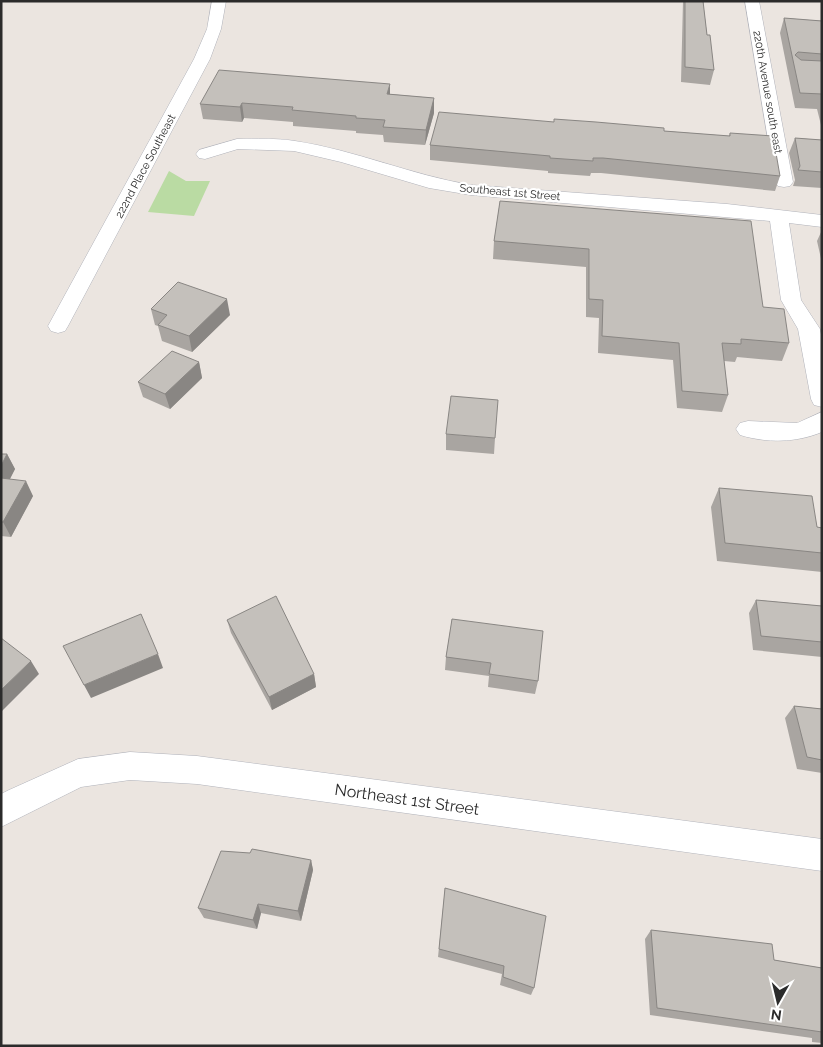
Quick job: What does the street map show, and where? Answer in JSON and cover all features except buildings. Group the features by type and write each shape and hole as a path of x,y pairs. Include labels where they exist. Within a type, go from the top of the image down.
{"street":[{"name":"222nd Place Southeast","path":"58,326 202,59 214,29 219,1"},
{"name":"220th Avenue south east","path":"752,1 784,182"},
{"name":"Southeast 1st Street","path":"205,154 237,144 294,146 346,158 435,184 481,190 727,210 779,217 822,220"},
{"path":"779,217 791,300 808,328 822,399"},
{"path":"748,429 804,431 814,427 822,420"},
{"name":"Northeast 1st Street","path":"1,812 20,800 78,773 130,766 206,772 822,855"}],"green space":[{"path":"169,171 186,181 210,181 194,216 148,212"}]}
